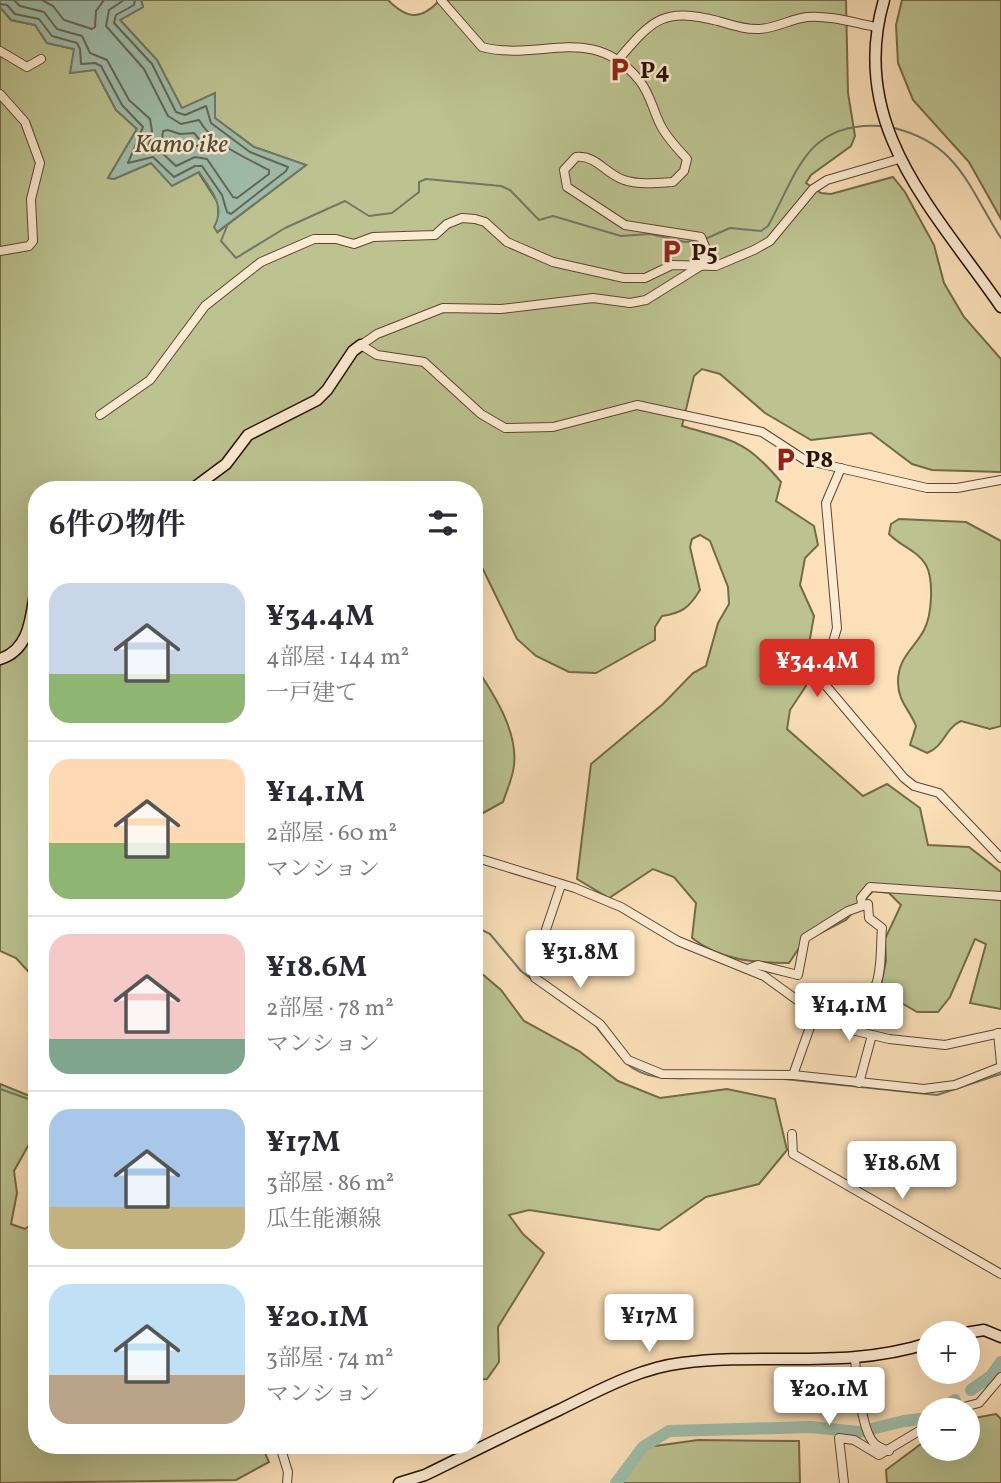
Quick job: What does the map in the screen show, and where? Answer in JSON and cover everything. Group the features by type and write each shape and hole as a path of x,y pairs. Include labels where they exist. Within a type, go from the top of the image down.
{"street":[{"path":"203,481 226,464 248,435 317,400 327,390 353,351 377,334 443,308 501,309 593,298 630,303 646,300 702,265 708,254 701,237 625,225 567,187 564,170 576,157 597,162 622,180 637,183 673,182 684,171 687,159 660,126 640,81 618,60 600,50 582,46 505,51 482,47 441,0"},
{"path":"884,0 876,27 874,61 881,112 899,159 1001,307"},
{"path":"618,60 646,27 664,17 688,14 744,28 761,29 806,17 876,27"},
{"path":"0,51 27,67 41,59"},
{"path":"0,94 25,122 40,163 31,199 33,241 29,246 0,251"},
{"path":"100,415 150,380 205,306 261,262 314,239 336,239 354,244 373,237 435,235 447,224 462,218 474,219 485,222 507,242 552,261 624,278 645,278 672,265 716,266 770,241 813,189 827,180 899,159"},
{"path":"361,345 377,355 424,362 481,415 505,428 552,427 637,405 762,432 805,460 927,488 957,488 1001,480"},
{"path":"841,468 826,503 837,628 822,681 904,778 914,786 939,793 1001,858"},
{"path":"0,659 11,656 23,645 28,622"},
{"path":"483,860 561,885 621,907 713,958 764,976 815,1013 836,1023 872,1035 945,1045 999,1033 1001,1065 955,1085 924,1089 793,1075 662,1074 628,1060 600,1024 535,978 532,971 561,885"},
{"path":"862,904 861,898 870,887 1001,896"},
{"path":"748,969 758,965 798,975 801,943 805,938 862,904 870,906 869,918 882,928 879,978 867,1000 863,1004 845,1007 836,1023"},
{"path":"793,1075 815,1013"},
{"path":"859,1083 872,1035"},
{"path":"792,1134 793,1153 1001,1274"},
{"path":"980,1331 1001,1337"},
{"path":"483,1447 615,1382 653,1369 708,1361 855,1360 882,1357 917,1347"},
{"path":"855,1360 858,1389 869,1436 875,1445 889,1451"},
{"path":"980,1402 1001,1377"},
{"path":"844,1483 839,1438 854,1440 878,1455 889,1451 917,1432"},
{"path":"282,1454 288,1472 286,1483"},
{"path":"399,1483 425,1475 468,1454"}],"green space":[{"path":"141,0 388,0 395,7 414,15 427,11 440,0 846,0 848,93 855,136 851,146 811,175 806,183 821,193 831,194 893,177 905,192 934,245 944,283 964,317 1001,359 1001,472 932,470 912,464 871,433 811,440 765,413 720,374 702,369 694,376 682,426 726,439 758,457 781,482 776,501 814,526 818,545 805,558 800,585 814,616 807,655 806,686 790,710 787,729 863,796 887,784 920,808 928,845 969,847 1001,872 1001,1009 970,1003 986,944 975,939 950,997 938,1012 917,1012 880,990 886,961 885,939 901,905 889,893 873,891 846,920 803,942 789,963 776,963 726,956 692,938 696,903 674,877 653,869 609,898 577,879 591,764 663,704 693,673 706,666 718,623 729,604 728,587 710,541 700,535 692,539 690,547 700,590 692,601 680,611 662,616 655,627 655,640 596,673 569,672 536,656 517,639 483,569 483,481 28,481 28,971 16,958 0,951 0,7 11,20 35,25 47,43 74,49 95,70 116,110 137,129 108,178 114,179 151,163 198,172 218,203 218,232 306,165 254,147 215,118 215,93 182,109 157,60 120,20 143,7"},
{"path":"902,0 1001,0 1001,219 969,162 913,100 898,63 896,25"},
{"path":"899,519 966,522 1001,541 1001,726 990,729 961,721 927,753 910,745 916,726 902,700 898,682 904,660 927,624 931,597 930,579 929,571 922,560 889,534 891,524"},
{"path":"483,678 503,712 512,739 514,765 503,802 483,813"},
{"path":"483,975 501,990 524,1021 579,1051 618,1081 660,1098 727,1089 775,1099 787,1150 759,1184 706,1197 659,1230 529,1210 509,1215 523,1234 544,1253 498,1327 499,1362 487,1379 483,1379"},
{"path":"0,1084 28,1095 28,1146 14,1171 17,1193 11,1224 25,1229 28,1227 28,1454 266,1454 269,1462 236,1480 0,1483"},
{"path":"996,1414 1001,1419 1001,1483 887,1483 886,1470 917,1447 917,1461 980,1461 980,1417"},
{"path":"698,1440 799,1441 800,1483 616,1483 648,1447"}],"water":[{"name":"Kamo ike","path":"0,0 141,0 143,7 120,20 157,60 182,108 215,93 215,118 254,147 306,165 217,232 214,227 218,212 216,198 199,172 172,186 151,163 114,179 108,178 137,129 116,110 95,70 70,73 74,49 47,43 35,25 11,20 0,7"}],"waterway":[{"path":"705,239 730,228 761,231 768,226 797,170 820,142 836,132 856,127 881,126"},
{"path":"894,128 916,135 948,156 970,185 1001,238"},
{"path":"227,226 221,241 236,258 285,228 345,201 369,216 392,213 419,192 419,182 426,179 501,186 510,190 539,220 553,216 621,236 650,234 685,242 700,240"},
{"path":"483,930 490,934 521,971 562,1002"},
{"path":"595,1025 620,1056"},
{"path":"626,1063 648,1075 691,1078"},
{"path":"784,1079 937,1095 1001,1074"},
{"path":"0,1089 28,1099"},
{"path":"971,1390 991,1376 1001,1362"},
{"path":"616,1483 643,1447 669,1431 811,1427 859,1432 917,1419"}],"place":[{"name":"P4","path":"620,70"},
{"name":"P5","path":"671,252"},
{"name":"P8","path":"785,459"}]}
